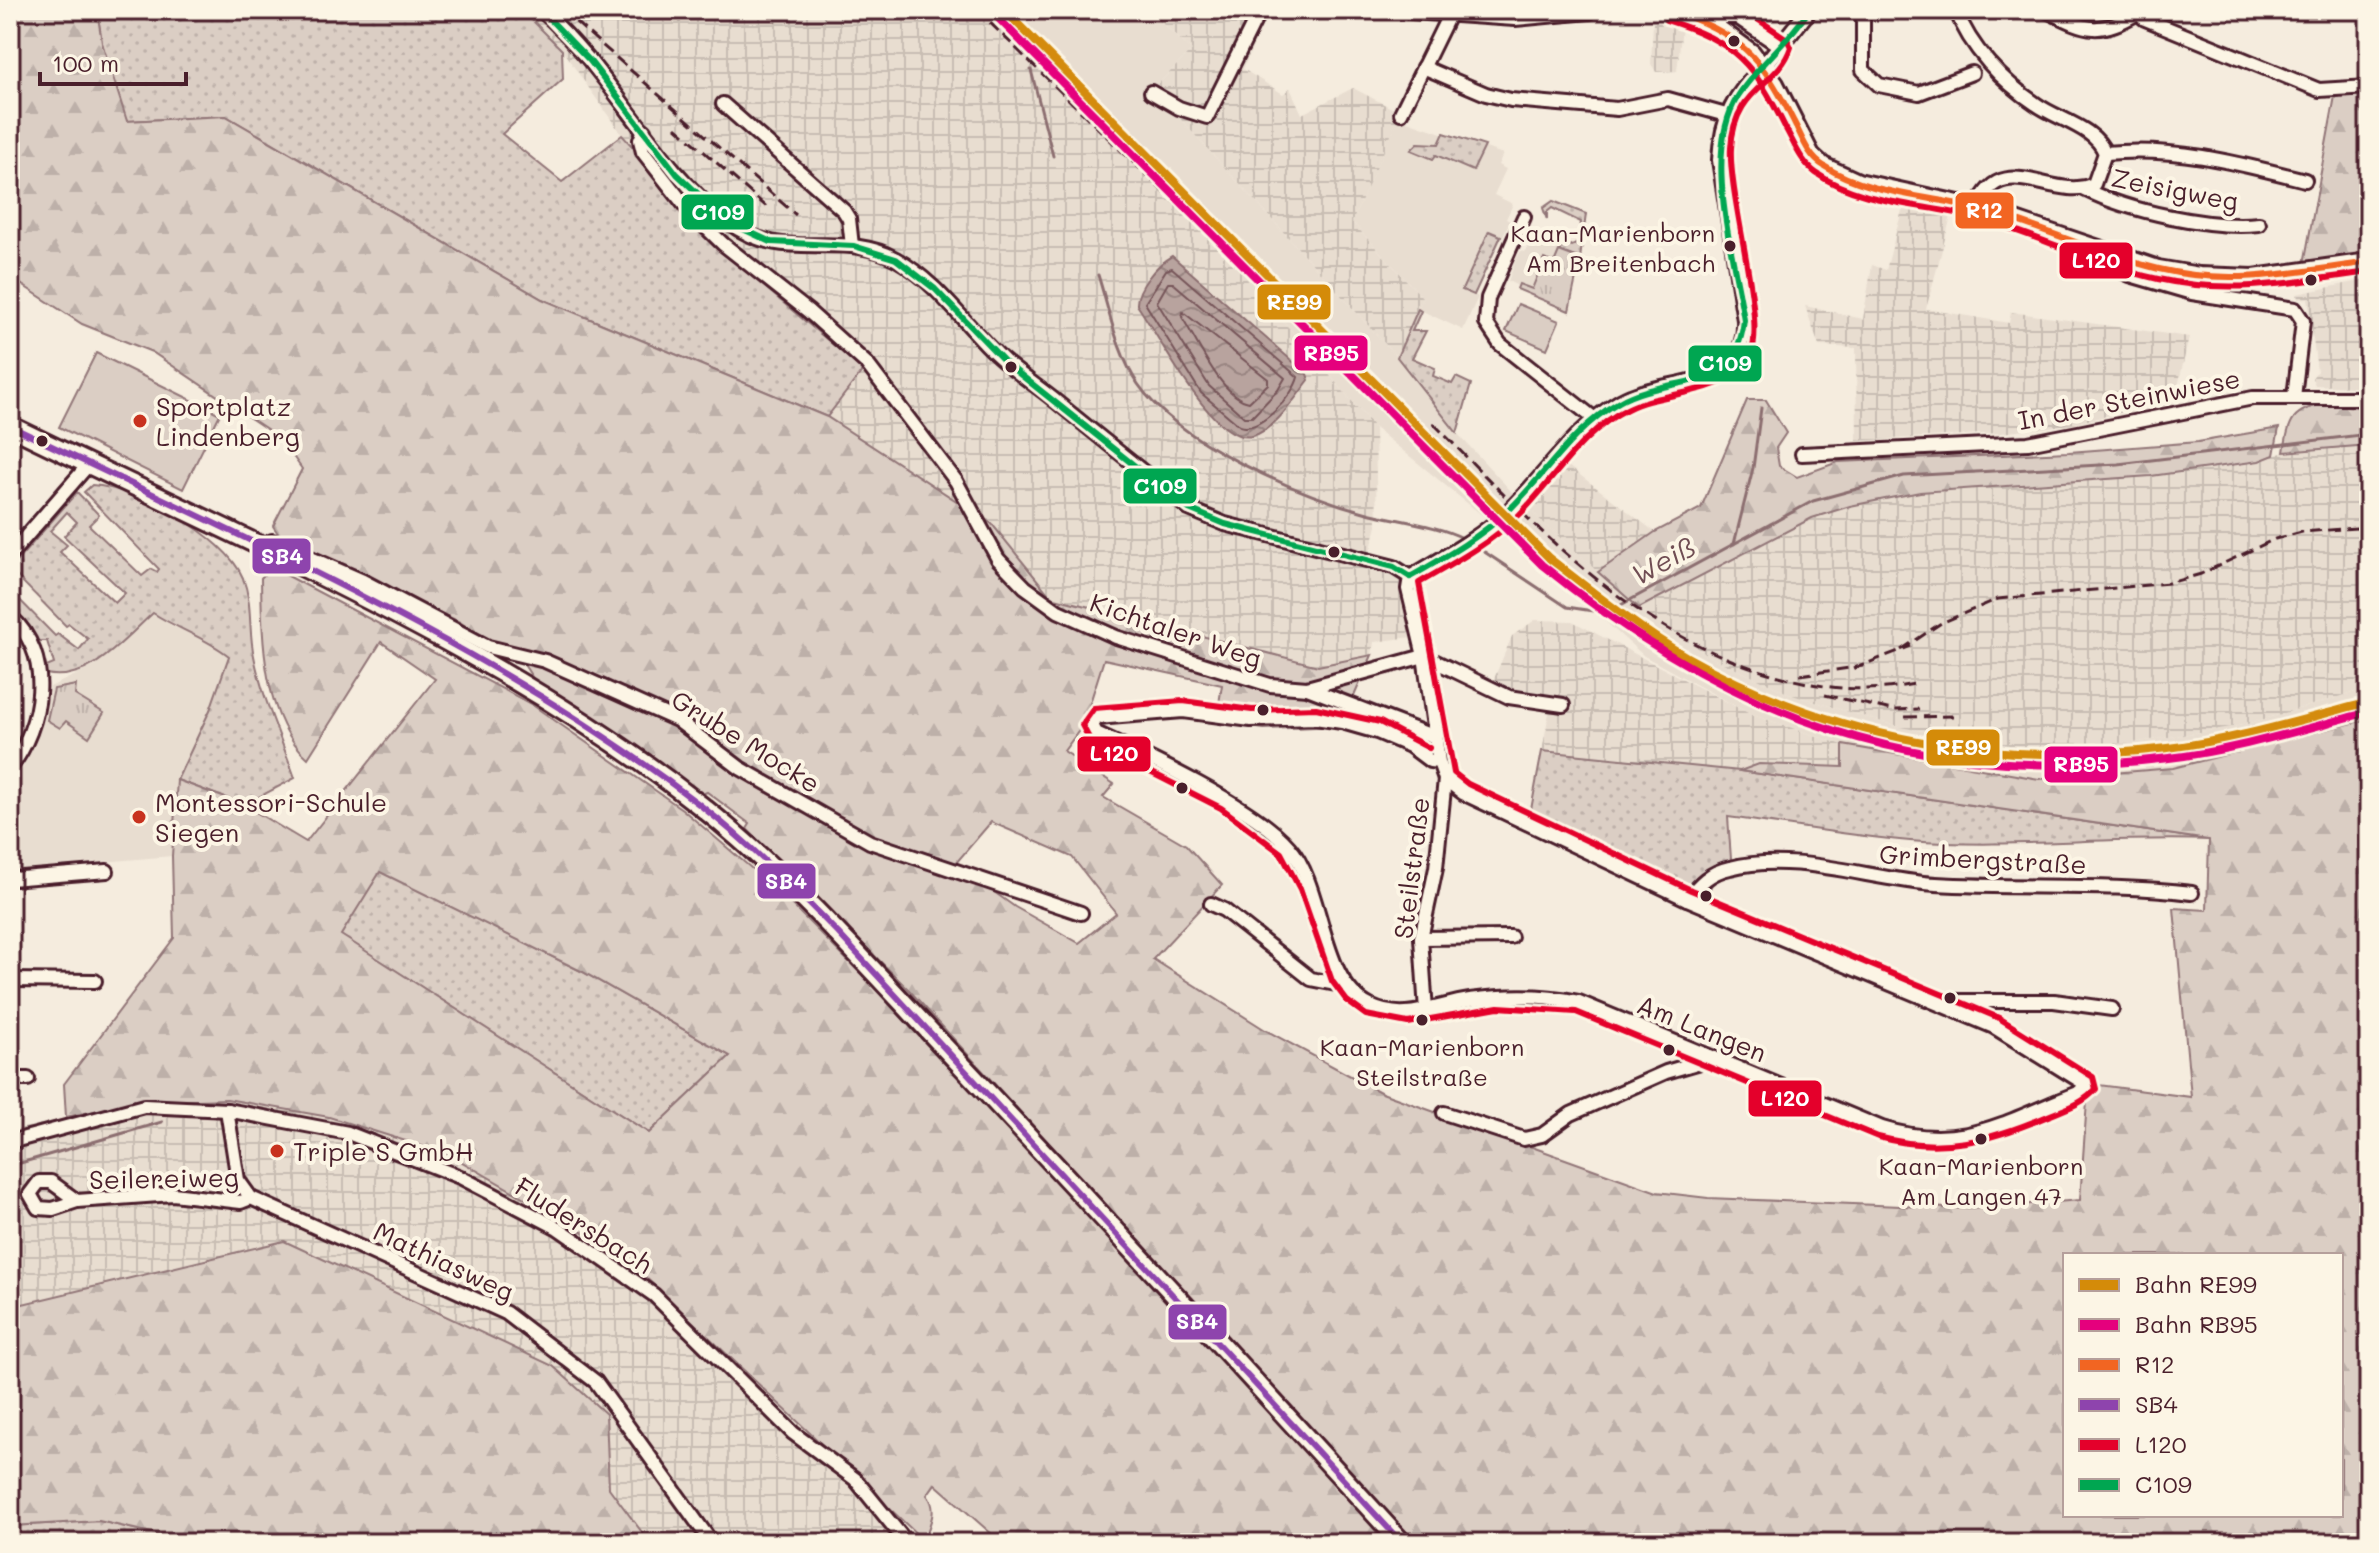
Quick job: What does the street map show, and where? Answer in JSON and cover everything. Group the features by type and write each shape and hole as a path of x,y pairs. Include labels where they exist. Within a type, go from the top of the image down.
{"main road":[{"path":"1412,10 1449,15 1589,10"},
{"path":"1669,10 1712,24 1752,53 1764,66 1802,141 1823,166 1858,182 1977,208 2158,269 2232,278 2369,262"},
{"path":"10,426 290,563 535,694 702,807 801,896 1147,1262 1402,1543"}],"street":[{"name":"Kichtaler Weg","path":"541,10 583,50 677,173 726,221 746,235 786,247 852,246 892,257 908,266 961,313 991,350 1205,518 1394,567 1410,577"},
{"path":"1151,92 1179,108 1207,117 1260,10"},
{"path":"1809,10 1781,47 1737,93 1726,115 1719,160 1744,320 1741,351 1735,360 1716,373 1625,399 1596,420 1517,502 1459,547 1410,577 1408,589 1424,656 1439,762 1445,779 1463,793 1687,899 1942,1005 1948,1001 2054,1001 2112,1009"},
{"path":"1863,10 1863,70 1879,85 1919,93 1972,73"},
{"path":"1956,10 1972,40 2007,81 2051,114 2101,142 2105,153 2094,184 2084,189"},
{"path":"2045,10 2081,25 2107,29 2138,11 2319,90 2369,87"},
{"path":"1401,113 1449,15"},
{"path":"1712,24 1719,17 1737,17 1781,47"},
{"path":"1423,67 1486,94 1511,100 1617,109 1668,99 1726,115"},
{"path":"723,104 844,211 849,219 852,246"},
{"name":"Kichtaler Weg","path":"644,130 640,140 643,152 690,212 723,244 808,311 867,364 956,481 998,559 1025,587 1058,611 1116,637 1250,681 1307,688 1435,737"},
{"path":"2105,153 2139,150 2201,155 2305,180"},
{"name":"Zeisigweg","path":"1977,208 1987,189 2005,180 2026,179 2084,189 2098,196 2175,216 2259,224"},
{"path":"1524,217 1488,298 1486,323 1500,344 1596,420"},
{"path":"2095,249 2100,261 2130,275 2192,293 2295,309 2303,321 2294,397"},
{"name":"In der Steinwiese","path":"1802,454 2028,443 2253,398 2369,398"},
{"path":"10,555 70,483 84,461"},
{"name":"Grube Mocke","path":"266,552 272,541 363,581 488,647 545,661 677,720 740,768 870,842 1081,913"},
{"path":"10,616 32,646 41,679 33,725 22,753 10,768"},
{"name":"Kichtaler Weg","path":"1307,688 1424,656"},
{"path":"1424,656 1509,697 1563,705"},
{"path":"1346,986 1305,875 1287,844 1220,798 1096,733 1092,725 1097,718 1148,712 1183,711 1251,720 1315,718 1377,732 1410,746 1430,761 1439,762"},
{"name":"Steilstraße","path":"1426,1011 1421,938 1436,868 1445,779"},
{"name":"Grimbergstraße","path":"1687,899 1702,880 1729,868 1758,864 1802,866 1933,884 2192,893"},
{"path":"10,879 107,871"},
{"path":"1211,904 1224,910 1311,979 1346,986"},
{"path":"1421,938 1511,937"},
{"path":"10,980 95,981"},
{"name":"Am Langen","path":"1346,986 1369,1005 1406,1015 1473,1000 1559,998 1591,1007 1882,1128 1929,1139 1973,1136 2078,1093 2087,1085 1994,1027 1942,1005"},
{"path":"1444,1113 1524,1139 1542,1135 1585,1108 1666,1072 1714,1058"},
{"path":"10,1079 28,1079"},
{"name":"Fludersbach","path":"10,1142 144,1106 227,1110 348,1133 460,1177 558,1228 654,1295 793,1433 855,1479 907,1543"},
{"path":"227,1110 235,1169 238,1180 251,1198"},
{"name":"Seilereiweg","path":"77,1201 173,1194 241,1202 251,1198"},
{"name":"Mathiasweg","path":"251,1198 506,1313 596,1382 712,1543"}],"shaded area":[{"path":"522,10 989,10 1154,171 1375,428 1377,526 1368,560 1410,577 1419,636 1374,642 1372,655 1318,666 1051,597 992,524 827,417 863,370 748,273 622,135 562,50"},
{"path":"989,10 1147,10 1192,50 1153,89 1397,357 1457,433 1525,506 1639,608 1710,657 1792,695 1899,727 2021,747 2133,743 2244,725 2369,688 2369,719 2173,768 2039,779 1843,745 1750,714 1644,656 1531,555 1375,428 1260,294"},
{"path":"1147,10 1269,10 1243,69 1283,94 1290,88 1302,114 1353,88 1401,113 1352,222 1423,298 1397,357 1153,89 1192,50"},
{"path":"1653,22 1675,22 1682,27 1677,71 1656,72 1651,64"},
{"path":"1398,118 1503,154 1498,165 1506,169 1494,195 1513,204 1506,219 1510,221 1475,295 1478,297 1463,330 1418,309 1423,298 1352,222"},
{"path":"1905,199 1953,209 1926,309 2009,323 2011,312 2189,337 2175,400 2072,424 2001,433 1857,441 1856,348 1819,346 1805,306 1863,319 1872,265 1886,270"},
{"path":"1532,239 1580,259 1569,311 1508,281 1516,259 1521,251 1525,252"},
{"path":"2369,279 2369,388 2315,385 2312,378 2317,371 2308,298 2298,299 2297,294"},
{"path":"2369,445 2369,688 2244,725 2133,743 2021,747 1899,727 1792,695 1710,657 1639,608 1812,518 1850,506 1919,492 2151,476 2259,461 2284,452"},
{"path":"1564,463 1655,532 1598,572 1525,506"},
{"path":"153,613 174,627 206,637 229,656 210,710 177,780 172,856 10,870 10,783 23,767 42,726 50,687 94,666"},
{"path":"1535,620 1572,621 1750,714 1843,745 1843,767 1759,764 1740,771 1542,751 1549,713 1488,693 1512,636"},
{"path":"227,1099 329,1117 450,1155 621,1254 921,1543 650,1543 609,1488 606,1414 553,1366 284,1241 10,1307 10,1131 139,1102"}],"green space":[{"path":"10,10 97,10 102,43 127,121 226,116 542,299 827,417 992,524 1051,597 1318,666 1372,655 1341,726 1264,729 1216,722 1222,685 1104,659 1083,725 1064,751 1114,784 1103,797 1186,845 1222,885 1153,959 1267,1031 1382,1093 1657,1192 1708,1198 1972,1209 2080,1200 2087,1101 2099,1085 2191,1097 2174,908 2207,910 2209,840 1740,771 1759,764 1843,767 1843,745 2039,779 2173,768 2369,719 2369,1543 1413,1543 910,991 747,829 750,824 707,792 702,794 649,754 534,680 523,663 526,652 478,636 460,622 279,535 273,526 302,469 280,438 152,352 82,324 10,277","holes":["991,822 1072,857 1116,913 1079,943 1015,907 955,864"]},
{"path":"97,10 522,10 562,50 563,79 502,134 562,182 622,135 748,273 863,370 827,417 542,299 226,116 126,121 102,43"},
{"path":"2369,92 2369,255 2304,264 2335,96"},
{"path":"1444,133 1485,146 1473,171 1436,155 1433,159 1411,150 1418,143 1439,144"},
{"path":"1553,201 1586,214 1580,259 1560,252 1564,243 1572,246 1578,243 1581,222 1552,208 1547,212 1547,220 1543,208"},
{"path":"1489,231 1501,236 1474,295 1462,290"},
{"path":"1559,251 1580,259 1569,311 1517,289 1519,284 1532,289 1544,259 1554,263"},
{"path":"1518,304 1559,321 1547,349 1506,331"},
{"path":"1418,309 1421,311 1412,331 1426,331 1412,358 1435,368 1433,376 1452,384 1456,377 1471,384 1457,433 1397,357"},
{"name":"Sportplatz Lindenberg","path":"96,353 220,414 183,489 59,427"},
{"path":"1747,400 1766,400 1786,433 1776,448 1779,466 1797,477 1838,462 2069,452 2198,442 2279,428 2274,455 2259,461 2151,476 1920,492 1850,506 1812,518 1639,608 1598,572 1655,532 1701,508"},
{"path":"2326,404 2369,408 2369,445 2284,452 2294,418 2306,409"},
{"path":"92,485 111,488 155,504 199,530 233,562 246,588 257,671 295,778 244,805 177,780 210,710 229,656 153,613 118,647 91,666 62,675 46,674 44,668 54,664 47,641 36,641 10,604 10,590 55,636 58,634 79,650 88,639 69,624 66,626 16,575 10,580 10,569 77,492 99,515 89,525 142,576 151,569 157,572 159,569 84,492","holes":["67,512 77,522 64,536 125,593 115,603 60,552 67,545 50,531"]},
{"path":"271,567 531,704 682,809 778,891 931,1044 1392,1543 1002,1543 935,1484 927,1495 933,1512 924,1541 621,1254 450,1155 329,1117 227,1099 139,1102 66,1117 64,1084 174,938 172,856 177,780 244,805 306,842 435,679 381,642 308,758 281,721 273,699 264,650 261,578","holes":["380,872 583,972 730,1056 649,1133 341,935"]},
{"path":"76,685 75,695 104,713 89,737 66,721 60,728 47,720 54,689"},
{"path":"1542,751 1740,771 2209,840 1947,843 1865,836 1728,817 1732,873 1713,881 1701,913 1527,831"},
{"path":"380,871 583,972 730,1056 649,1133 340,935"},
{"path":"284,1241 553,1366 606,1414 609,1488 650,1543 196,1543 99,1521 10,1526 10,1307"},
{"path":"99,1521 196,1543 10,1543 10,1526"}],"water":[{"path":"1172,256 1307,374 1309,380 1291,404 1260,433 1252,436 1237,434 1220,424 1187,384 1137,305 1148,278"}],"waterway":[{"name":"Weiß","path":"1031,70 1053,156"},
{"name":"Weiß","path":"1098,275 1119,345 1131,372 1156,406 1181,426 1209,446 1306,493 1364,512 1429,526 1465,539"},
{"path":"1734,544 1753,468 1761,408"},
{"name":"Weiß","path":"1471,543 1567,607 1606,613 1813,501 1904,476 2118,464 2369,434"},
{"name":"Fludersbach","path":"10,1166 162,1122"}],"railway":[{"path":"562,10 796,215"},
{"path":"977,10 1359,383 1444,453"},
{"path":"676,127 770,210"},
{"path":"1433,423 1507,498 1584,569 1668,629 1715,653 1802,682 1858,689 1915,684"},
{"path":"1901,650 1941,623 1998,599 2169,583 2201,574 2275,539 2302,532 2369,527"},
{"path":"1853,669 1911,646"},
{"path":"1800,675 1863,666"},
{"path":"1825,695 1892,710 1919,709"},
{"path":"1905,717 1957,716"}],"rail line":[{"name":"RE99","path":"1004,10 1549,558 1651,634 1743,686 1860,728 1920,742 2043,754 2168,748 2219,740 2369,702"},
{"name":"RB95","path":"997,17 1542,565 1614,619 1686,665 1759,702 1834,731 1912,751 1993,762 2079,765 2169,758 2219,750 2369,712"}],"transit line":[{"name":"C109","path":"541,10 590,61 677,174 728,222 771,242 854,246 896,259 935,289 1006,363 1189,509 1225,524 1394,567 1410,577"},
{"name":"R12","path":"1412,10 1515,17 1589,10"},
{"name":"R12","path":"1669,10 1714,28 1746,50 1771,80 1814,157 1824,166 1859,183 1975,208 2136,263 2185,274 2264,276 2369,262"},
{"name":"L120","path":"1429,748 1380,722 1316,708 1252,710 1183,701 1094,708 1082,725 1091,742 1221,808 1281,853 1300,889 1332,981 1347,1001 1366,1015 1408,1023 1498,1007 1576,1012 1878,1137 1901,1142 1944,1144 1985,1138 2074,1106 2096,1089 2093,1077 1999,1018 1691,890 1468,784 1454,773 1419,583 1472,552 1508,525 1582,443 1611,418 1643,403 1728,378 1741,368 1751,353 1754,314 1735,195 1731,148 1740,112 1748,99 1777,71 1791,47 1787,39 1744,10"},
{"name":"C109","path":"1410,577 1462,546 1499,518 1524,495 1574,438 1603,412 1639,393 1698,379 1728,361 1738,344 1744,320 1728,236 1721,175 1722,146 1728,119 1746,85 1809,10"},
{"name":"L120","path":"1666,20 1710,37 1740,58 1764,88 1806,164 1833,183 1852,191 1892,202 1974,217 2111,266 2185,284 2264,285 2369,272"},
{"name":"SB4","path":"10,426 277,554 452,644 620,747 700,805 771,866 838,933 1402,1543"}],"place":[{"name":"Kaan-Marienborn Am Breitenbach","path":"1730,246"},
{"name":"Sportplatz Lindenberg","path":"140,421"},
{"name":"Montessori-Schule Siegen","path":"139,817"},
{"name":"Kaan-Marienborn Steilstraße","path":"1422,1020"},
{"name":"Kaan-Marienborn Am Langen 47","path":"1981,1139"},
{"name":"Triple S GmbH","path":"277,1151"}]}
